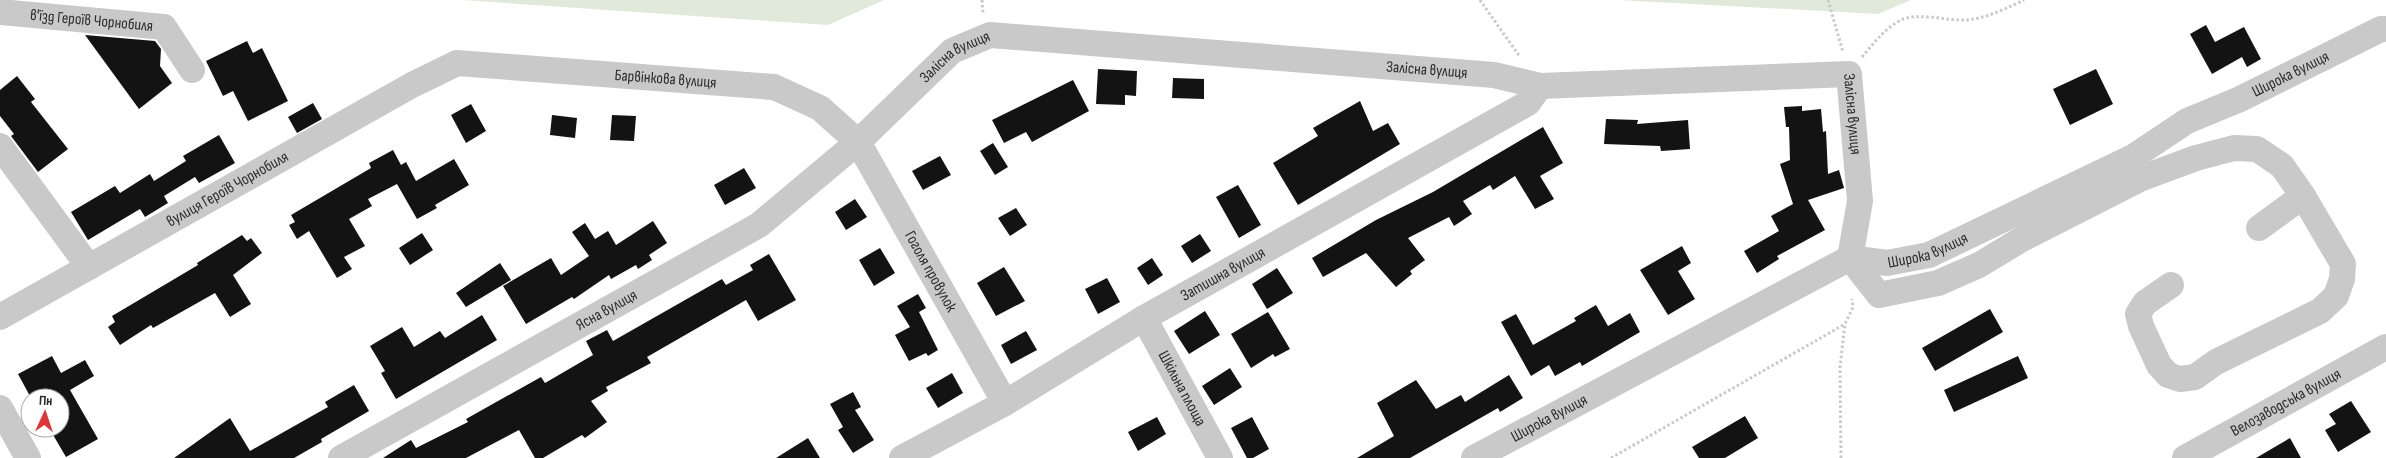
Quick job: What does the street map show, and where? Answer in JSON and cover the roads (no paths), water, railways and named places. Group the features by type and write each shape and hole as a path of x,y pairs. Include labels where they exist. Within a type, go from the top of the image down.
{"street":[{"name":"в'їзд Героїв Чорнобиля","path":"0,12 164,27 192,70"},
{"name":"Широка вулиця","path":"1474,458 1850,258 1887,263 1929,255 2132,157 2187,121 2238,100 2383,29"},
{"name":"Залісна вулиця","path":"858,142 952,51 990,35 1494,75 1540,86 1849,74 1860,201 1850,258"},
{"name":"Барвінкова вулиця","path":"457,63 774,87 820,108 858,142"},
{"name":"вулиця Героїв Чорнобиля","path":"0,317 412,85 457,63"},
{"name":"Затишна вулиця","path":"902,458 1005,403 1144,318 1528,103 1540,86"},
{"name":"Гоголя провулок","path":"858,142 1005,403"},
{"name":"Ясна вулиця","path":"341,458 759,224 858,142"},
{"path":"0,146 89,267"},
{"path":"1850,258 1879,295 1938,283 1979,265 2022,239 2142,178 2196,158 2234,148 2257,149 2282,166 2303,196 2342,264 2342,279 2336,296 2320,311 2216,362 2196,377 2180,379 2168,375 2159,365 2140,326 2138,314 2145,303 2171,285"},
{"path":"2259,228 2303,196"},
{"name":"Шкільна площа","path":"1144,318 1220,458"},
{"name":"Велозаводська вулиця","path":"2185,458 2386,347"},
{"path":"0,408 28,458"}]}
